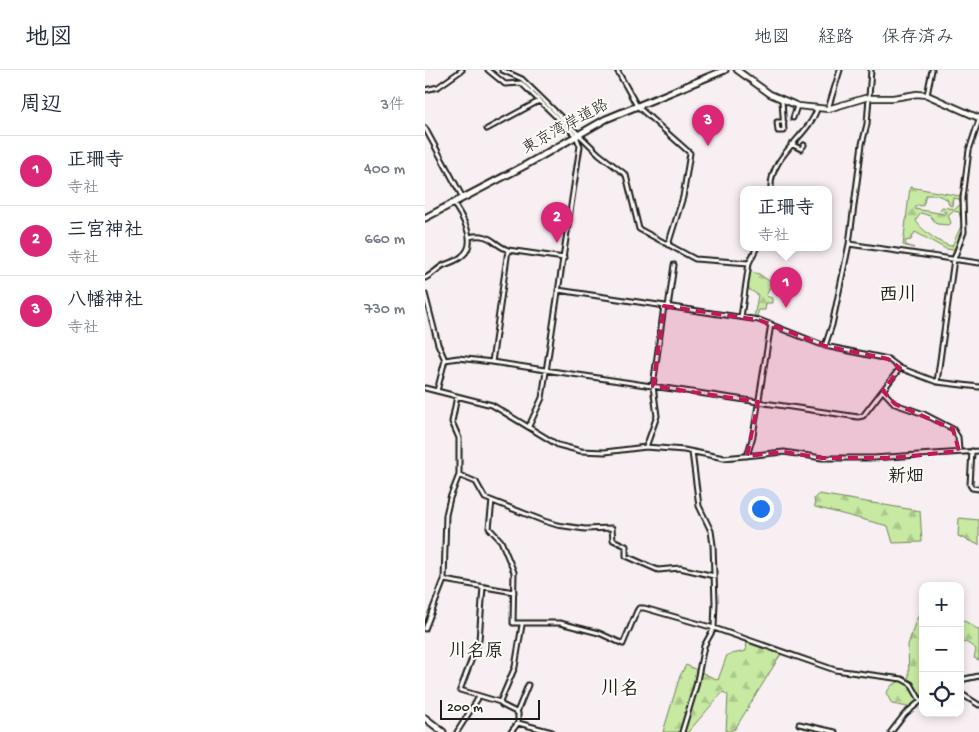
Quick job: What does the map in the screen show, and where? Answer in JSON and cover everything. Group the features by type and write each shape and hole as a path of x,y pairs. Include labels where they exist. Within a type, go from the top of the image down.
{"highway":[{"name":"東京湾岸道路","path":"425,218 606,118 725,70"},
{"path":"425,718 443,732"}],"main road":[{"path":"737,70 751,82 782,100 797,106 817,110 869,98 893,98 917,94 927,96 979,119"}],"street":[{"path":"425,90 438,88 462,70"},
{"path":"487,70 505,84 521,83 577,135 626,175 639,229 695,259 749,263"},
{"path":"502,70 522,79 577,135 580,146 542,398 529,426"},
{"path":"617,70 637,106 690,153 683,197 669,245"},
{"path":"828,108 840,70"},
{"path":"825,346 832,325 849,244 862,144 867,124 871,70"},
{"path":"927,96 932,70"},
{"path":"782,100 784,122"},
{"path":"487,130 539,101"},
{"path":"792,117 797,106"},
{"path":"771,186 774,170 791,144 811,122 817,110"},
{"path":"937,382 954,259 964,232 963,198 969,150 979,119"},
{"path":"425,128 463,198"},
{"path":"791,144 801,149 804,145"},
{"path":"425,278 443,265 462,257 468,250 469,237 462,216 453,203"},
{"path":"469,237 478,235 491,238 501,248 508,250 564,258"},
{"path":"849,244 979,262"},
{"path":"492,362 508,250"},
{"path":"741,317 749,263 755,251"},
{"path":"646,447 657,416 653,386 675,265"},
{"path":"559,290 741,317 771,324 825,346 887,358 899,368 937,382 979,387"},
{"path":"425,294 445,360 437,390"},
{"path":"747,456 753,436 771,324"},
{"path":"445,360 458,358 492,362 858,418 863,416 899,368"},
{"path":"425,388 492,405 559,445 581,451 605,452 646,447 724,458 785,452 822,458 893,458 959,450 979,451"},
{"path":"883,391 895,404 924,414 953,429 958,438 959,450"},
{"path":"425,629 444,580 446,515 450,498 459,476 459,438 453,422 457,396"},
{"path":"972,451 971,485 972,488 979,489"},
{"path":"682,732 696,686 704,646 714,628 713,544 711,531 699,506 692,452"},
{"path":"459,476 472,479 480,493 492,501 557,525 613,528 613,540 626,546 626,556 640,560 648,567 663,571 680,568 714,576"},
{"path":"492,501 489,528 501,541 514,572 513,623 522,625 560,623 599,633 623,644 639,608 714,628 835,670 903,679 911,684 919,697"},
{"path":"444,580 514,592"},
{"path":"483,587 479,640 460,690 500,702 502,705 517,712"},
{"path":"500,702 515,667 522,625"},
{"path":"964,679 979,676"},
{"path":"511,732 518,723 519,716 517,712 528,686"},
{"path":"964,696 979,706"},
{"path":"457,732 479,697"},
{"path":"891,732 905,714 919,702"},
{"path":"518,723 553,732"},
{"path":"799,724 835,732"}],"highlighted area":[{"path":"664,306 759,320 825,346 888,359 900,368 883,391 895,404 953,429 959,451 892,458 822,458 784,452 747,456 758,402 653,386"}],"green space":[{"path":"910,187 960,196 961,203 959,199 953,198 952,206 949,205 947,199 937,195 926,195 923,206 917,205 915,209 945,214 946,212 940,210 942,207 955,209 961,204 963,232 954,250 946,249 915,232 911,240 905,241 906,245 914,248 903,245","holes":["953,211 959,212 962,224 952,246 931,236 916,220 921,213 930,216 937,224 949,225 951,223 948,215"]},
{"path":"748,271 759,274 772,283 766,296 772,298 772,303 766,303 765,310 759,310 756,318 754,318 758,295 747,288 745,283"},
{"path":"819,494 920,511 922,542 893,543 888,526 815,507 814,498"},
{"path":"959,518 979,520 979,545 958,536"},
{"path":"919,615 919,700 908,707 892,704 886,693 892,685 909,677 908,645"},
{"path":"964,621 979,630 979,660 974,658 976,649 966,642 964,643"},
{"path":"747,642 781,654 735,729 726,732 728,695 723,692 688,732 663,732 680,676 686,665 718,680 727,655 746,651"}],"waterway":[{"path":"506,75 517,78"},
{"path":"520,80 544,103"},
{"path":"601,158 624,176"},
{"path":"964,682 979,679"},
{"path":"895,732 909,714 919,706"}],"place":[{"name":"八幡神社","path":"708,146"},
{"name":"三宮神社","path":"557,243"},
{"name":"正珊寺","path":"786,308"}],"district":[{"name":"西川","path":"898,296"},
{"name":"新畑","path":"906,477"},
{"name":"川名原","path":"476,652"},
{"name":"川名","path":"620,690"}]}
